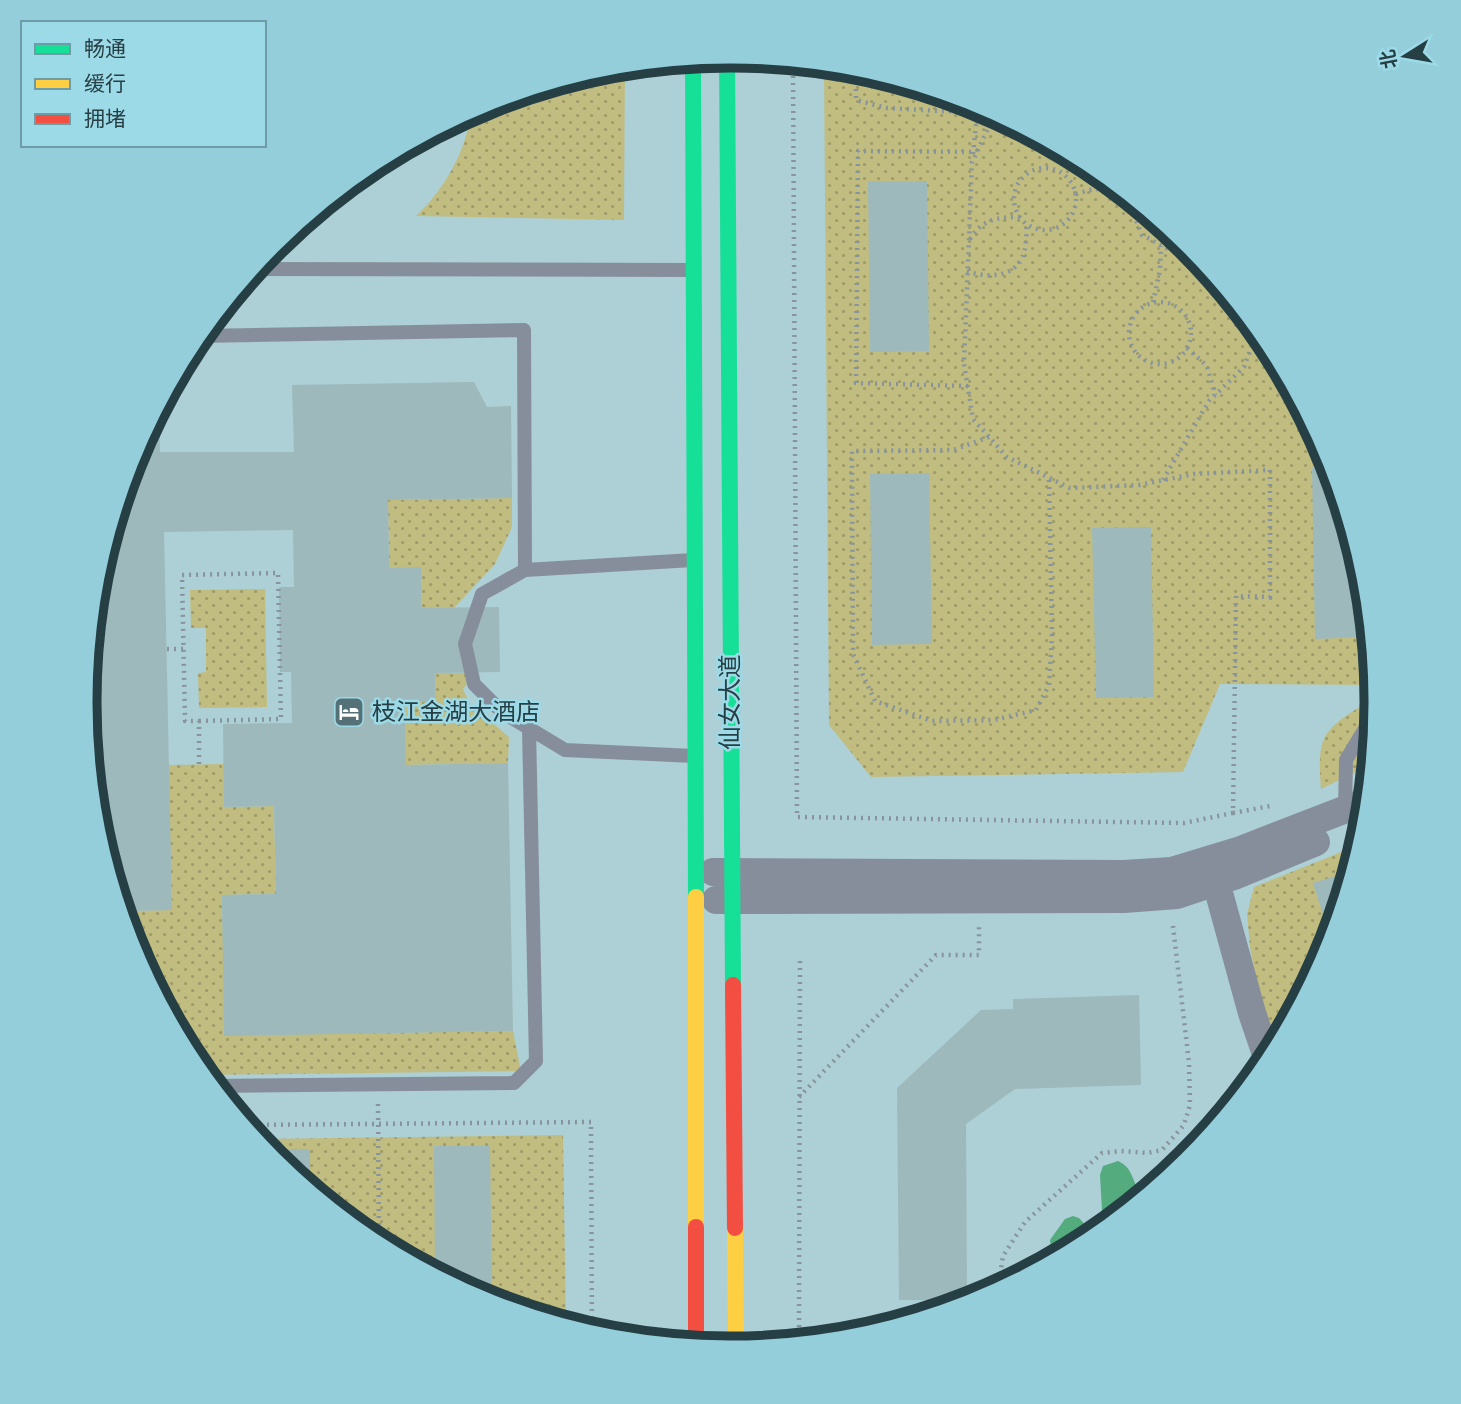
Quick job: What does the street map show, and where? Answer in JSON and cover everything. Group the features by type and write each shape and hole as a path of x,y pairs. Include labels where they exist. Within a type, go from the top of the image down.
{"main road":[{"name":"仙女大道","path":"727,68 736,1336"},
{"name":"仙女大道","path":"693,70 696,1334"}],"street":[{"path":"695,871 1123,874 1172,871 1354,813"},
{"path":"695,900 1124,899 1177,895 1216,882 1354,813"},
{"path":"1216,882 1248,1002 1263,1045"}],"lane":[{"path":"268,269 695,270"},
{"path":"214,336 524,330 525,570"},
{"path":"695,560 525,570 482,594 465,644 474,684 502,712 565,750 696,756"},
{"path":"226,1086 514,1083 536,1061 529,728"},
{"path":"1356,801 1346,760 1363,731"}],"path":[{"path":"793,72 797,817 1184,823 1233,813 1236,596 1270,597 1270,470 1194,474 1139,485 1070,488 1007,457 973,419 964,364 972,162 977,118"},
{"path":"856,80 856,100 887,108 962,112"},
{"path":"972,162 990,124"},
{"path":"968,386 856,383 858,151 973,152"},
{"path":"1038,168 1048,168 1067,176 1076,194 1073,215 1057,228 1037,229 1020,217 1016,208 1016,188 1021,179 1038,168"},
{"path":"1076,194 1102,189"},
{"path":"1134,214 1142,235 1161,246 1172,248"},
{"path":"969,242 976,229 986,221 1020,217"},
{"path":"967,271 993,276 1010,270 1022,259 1027,224"},
{"path":"1153,302 1160,270 1161,246"},
{"path":"1153,302 1173,304 1181,310 1191,328 1187,348 1180,356 1161,364 1151,363 1135,351 1128,331 1131,321 1143,306 1153,302"},
{"path":"1162,481 1209,401 1244,368 1253,344"},
{"path":"1187,348 1207,366 1215,396"},
{"path":"989,437 953,450 852,451 853,654 875,701 932,721 994,720 1036,710 1049,685 1052,636 1049,478"},
{"path":"278,573 281,719 199,720 185,721 182,575 278,573"},
{"path":"167,649 184,649"},
{"path":"199,720 200,764"},
{"path":"1000,1275 1003,1255 1025,1222 1102,1153 1147,1153 1163,1150 1184,1125 1190,1105 1189,1063 1173,926 1224,912"},
{"path":"799,1097 936,955 979,955 979,921"},
{"path":"800,958 799,1330 814,1330"},
{"path":"378,1084 379,1230"},
{"path":"258,1125 591,1122 592,1320"}],"shaded area":[{"path":"824,76 854,80 934,102 973,116 1047,153 1116,199 1179,254 1207,284 1233,316 1279,385 1316,459 1331,498 1352,578 1359,619 1364,685 1220,684 1183,772 871,777 829,725"},
{"path":"625,77 624,220 416,216 445,182 459,155 468,127 488,116 527,102 566,90"},
{"path":"512,498 512,527 495,564 454,608 421,608 421,568 389,568 388,500"},
{"path":"265,589 267,707 199,708 198,673 206,672 206,628 191,628 190,590"},
{"path":"435,673 467,673 469,681 463,689 470,704 509,737 508,763 406,765 405,702 436,702"},
{"path":"1364,705 1360,770 1321,789 1320,764 1324,739 1347,715"},
{"path":"224,764 225,807 274,806 276,894 222,895 225,1035 513,1031 521,1071 219,1075 182,1019 162,982 132,911 172,910 168,765"},
{"path":"1347,850 1331,906 1316,945 1273,1029 1259,996 1250,947 1247,914 1254,887"},
{"path":"563,1135 566,1314 488,1288 414,1251 345,1205 272,1139"},
{"path":"1118,1161 1123,1164 1137,1187 1102,1215 1100,1175 1103,1166"},
{"path":"1073,1216 1079,1218 1087,1226 1051,1248 1050,1240 1065,1219"}],"building":[{"path":"868,181 927,181 929,351 870,352"},
{"name":"枝江金湖大酒店","path":"474,382 487,407 511,406 512,498 388,500 389,568 421,567 421,608 499,607 500,672 435,673 436,702 405,702 406,765 508,763 513,1031 224,1036 222,895 276,894 274,806 224,807 223,724 292,723 291,672 280,672 279,587 294,587 293,530 164,532 172,910 132,911 130,906 118,866 102,785 97,702 102,619 118,538 130,498 159,428 160,452 294,452 292,385"},
{"path":"1312,468 1319,468 1343,538 1361,637 1315,639"},
{"path":"929,473 932,644 872,645 870,474"},
{"path":"1151,527 1154,697 1096,698 1092,528"},
{"path":"1336,876 1338,882 1325,921 1313,883"},
{"path":"1139,995 1141,1085 1015,1089 966,1124 967,1290 940,1300 899,1300 897,1088 981,1010 1013,1009 1013,999"},
{"path":"434,1146 490,1146 492,1289 435,1262"},
{"path":"281,1149 310,1149 310,1175"}],"traffic: fast":[{"path":"727,68 733,985"},
{"path":"693,70 696,897"}],"traffic: slow":[{"path":"696,897 696,1227"},
{"path":"735,1228 736,1336"}],"traffic: jam":[{"path":"733,985 735,1228"},
{"path":"696,1227 696,1334"}],"place":[{"name":"枝江金湖大酒店","path":"349,712"}]}
